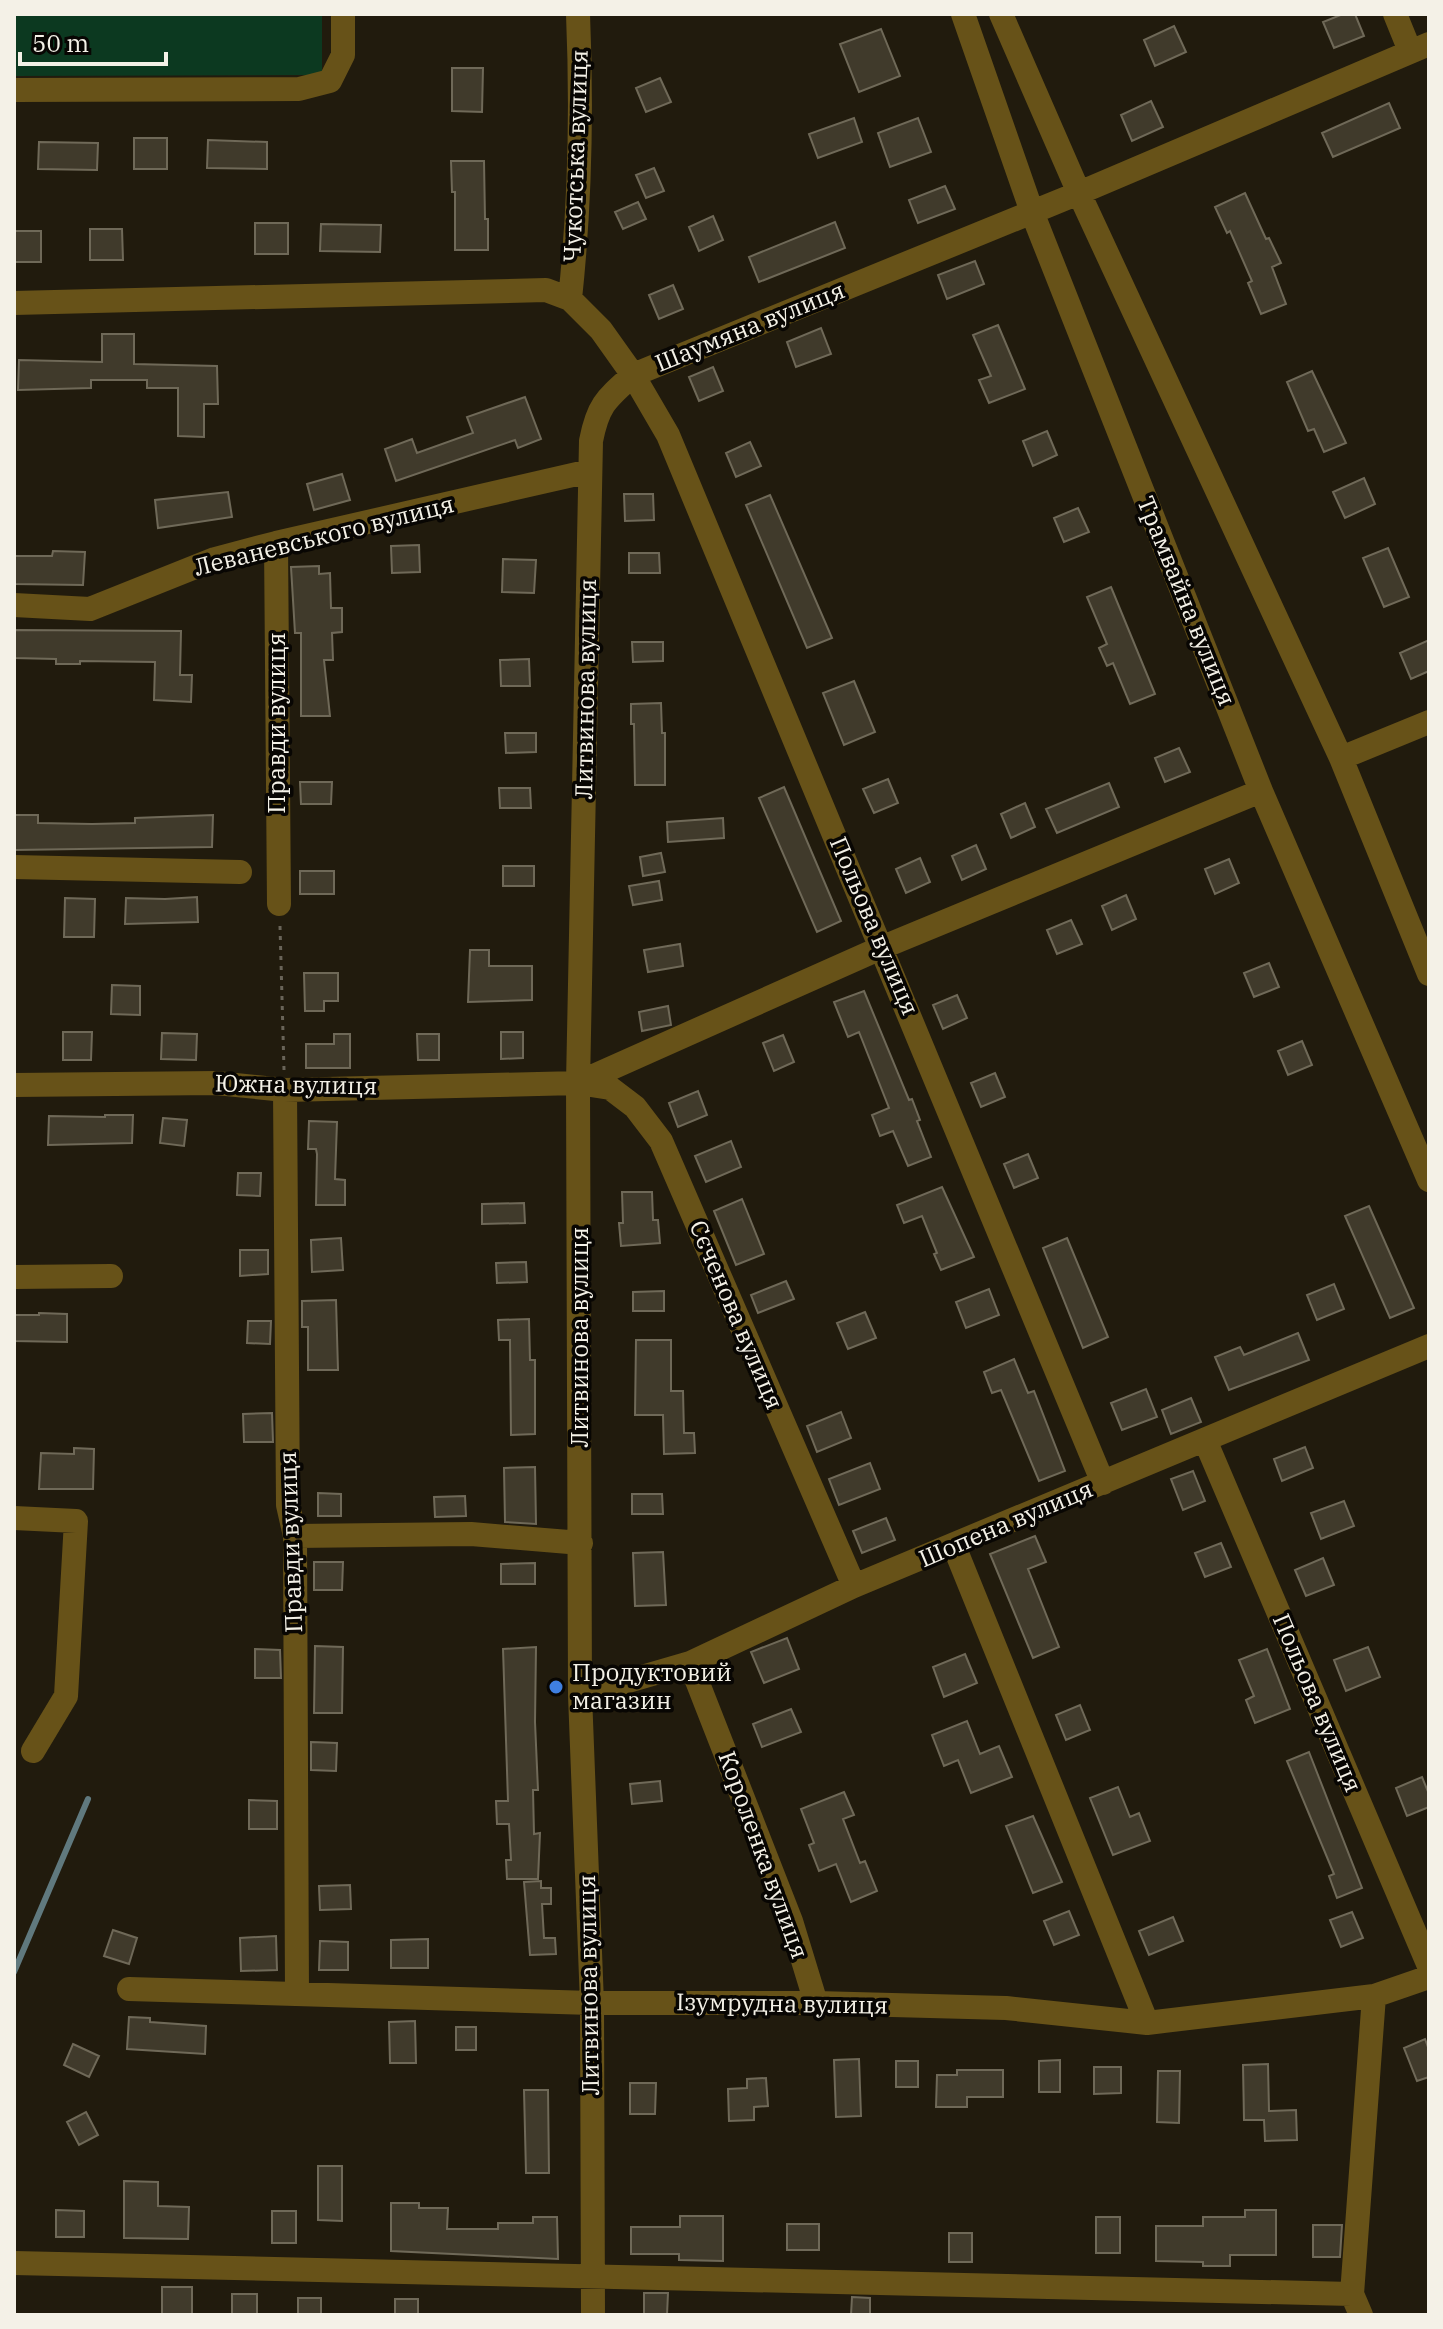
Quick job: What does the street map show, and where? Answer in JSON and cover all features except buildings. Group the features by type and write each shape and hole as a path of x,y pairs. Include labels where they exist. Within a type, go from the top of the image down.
{"street":[{"path":"14,90 299,89 330,81 343,55 343,14"},
{"name":"Чукотська вулиця","path":"570,299 577,231 578,14"},
{"name":"Трамвайна вулиця","path":"963,14 1032,212 1261,791 1429,1180"},
{"path":"1001,14 1079,193 1341,758 1429,974"},
{"path":"1395,14 1420,48"},
{"name":"Шаумяна вулиця","path":"570,299 601,330 633,375 1079,193 1420,48"},
{"path":"14,303 546,290 570,299"},
{"name":"Литвинова вулиця","path":"593,2315 592,2003 580,1695 578,1083 590,471 596,415 608,396 633,375"},
{"name":"Польова вулиця","path":"633,375 668,435 1103,1483"},
{"name":"Леваневського вулиця","path":"14,605 90,609 215,559 590,471"},
{"name":"Правди вулиця","path":"276,543 279,904"},
{"path":"1341,758 1429,722"},
{"path":"578,1083 883,947 1261,791"},
{"path":"14,867 240,872"},
{"name":"Южна вулиця","path":"14,1085 216,1083 285,1090 578,1083"},
{"name":"Сєченова вулиця","path":"578,1083 610,1088 635,1107 661,1141 854,1586"},
{"name":"Правди вулиця","path":"285,1090 288,1505 295,1536 297,1994"},
{"path":"14,1277 111,1276"},
{"name":"Шопена вулиця","path":"580,1695 690,1663 854,1586 1429,1346"},
{"name":"Польова вулиця","path":"1205,1440 1429,1966"},
{"path":"14,1518 76,1521 66,1696 33,1751"},
{"path":"295,1536 471,1534 581,1543"},
{"path":"954,1546 1147,2023"},
{"name":"Короленка вулиця","path":"690,1663 791,1921 816,2003"},
{"name":"Ізумрудна вулиця","path":"129,1989 592,2003 816,2003 1006,2008 1147,2023 1374,1996 1429,1977"},
{"path":"14,2263 592,2277 1356,2305 1374,1996"}],"path":[{"path":"279,904 285,1090"}],"green space":[{"path":"14,14 322,14 322,75 14,76"}],"waterway":[{"path":"14,1972 88,1799"}],"place":[{"name":"Продуктовий магазин","path":"556,1687"}]}
